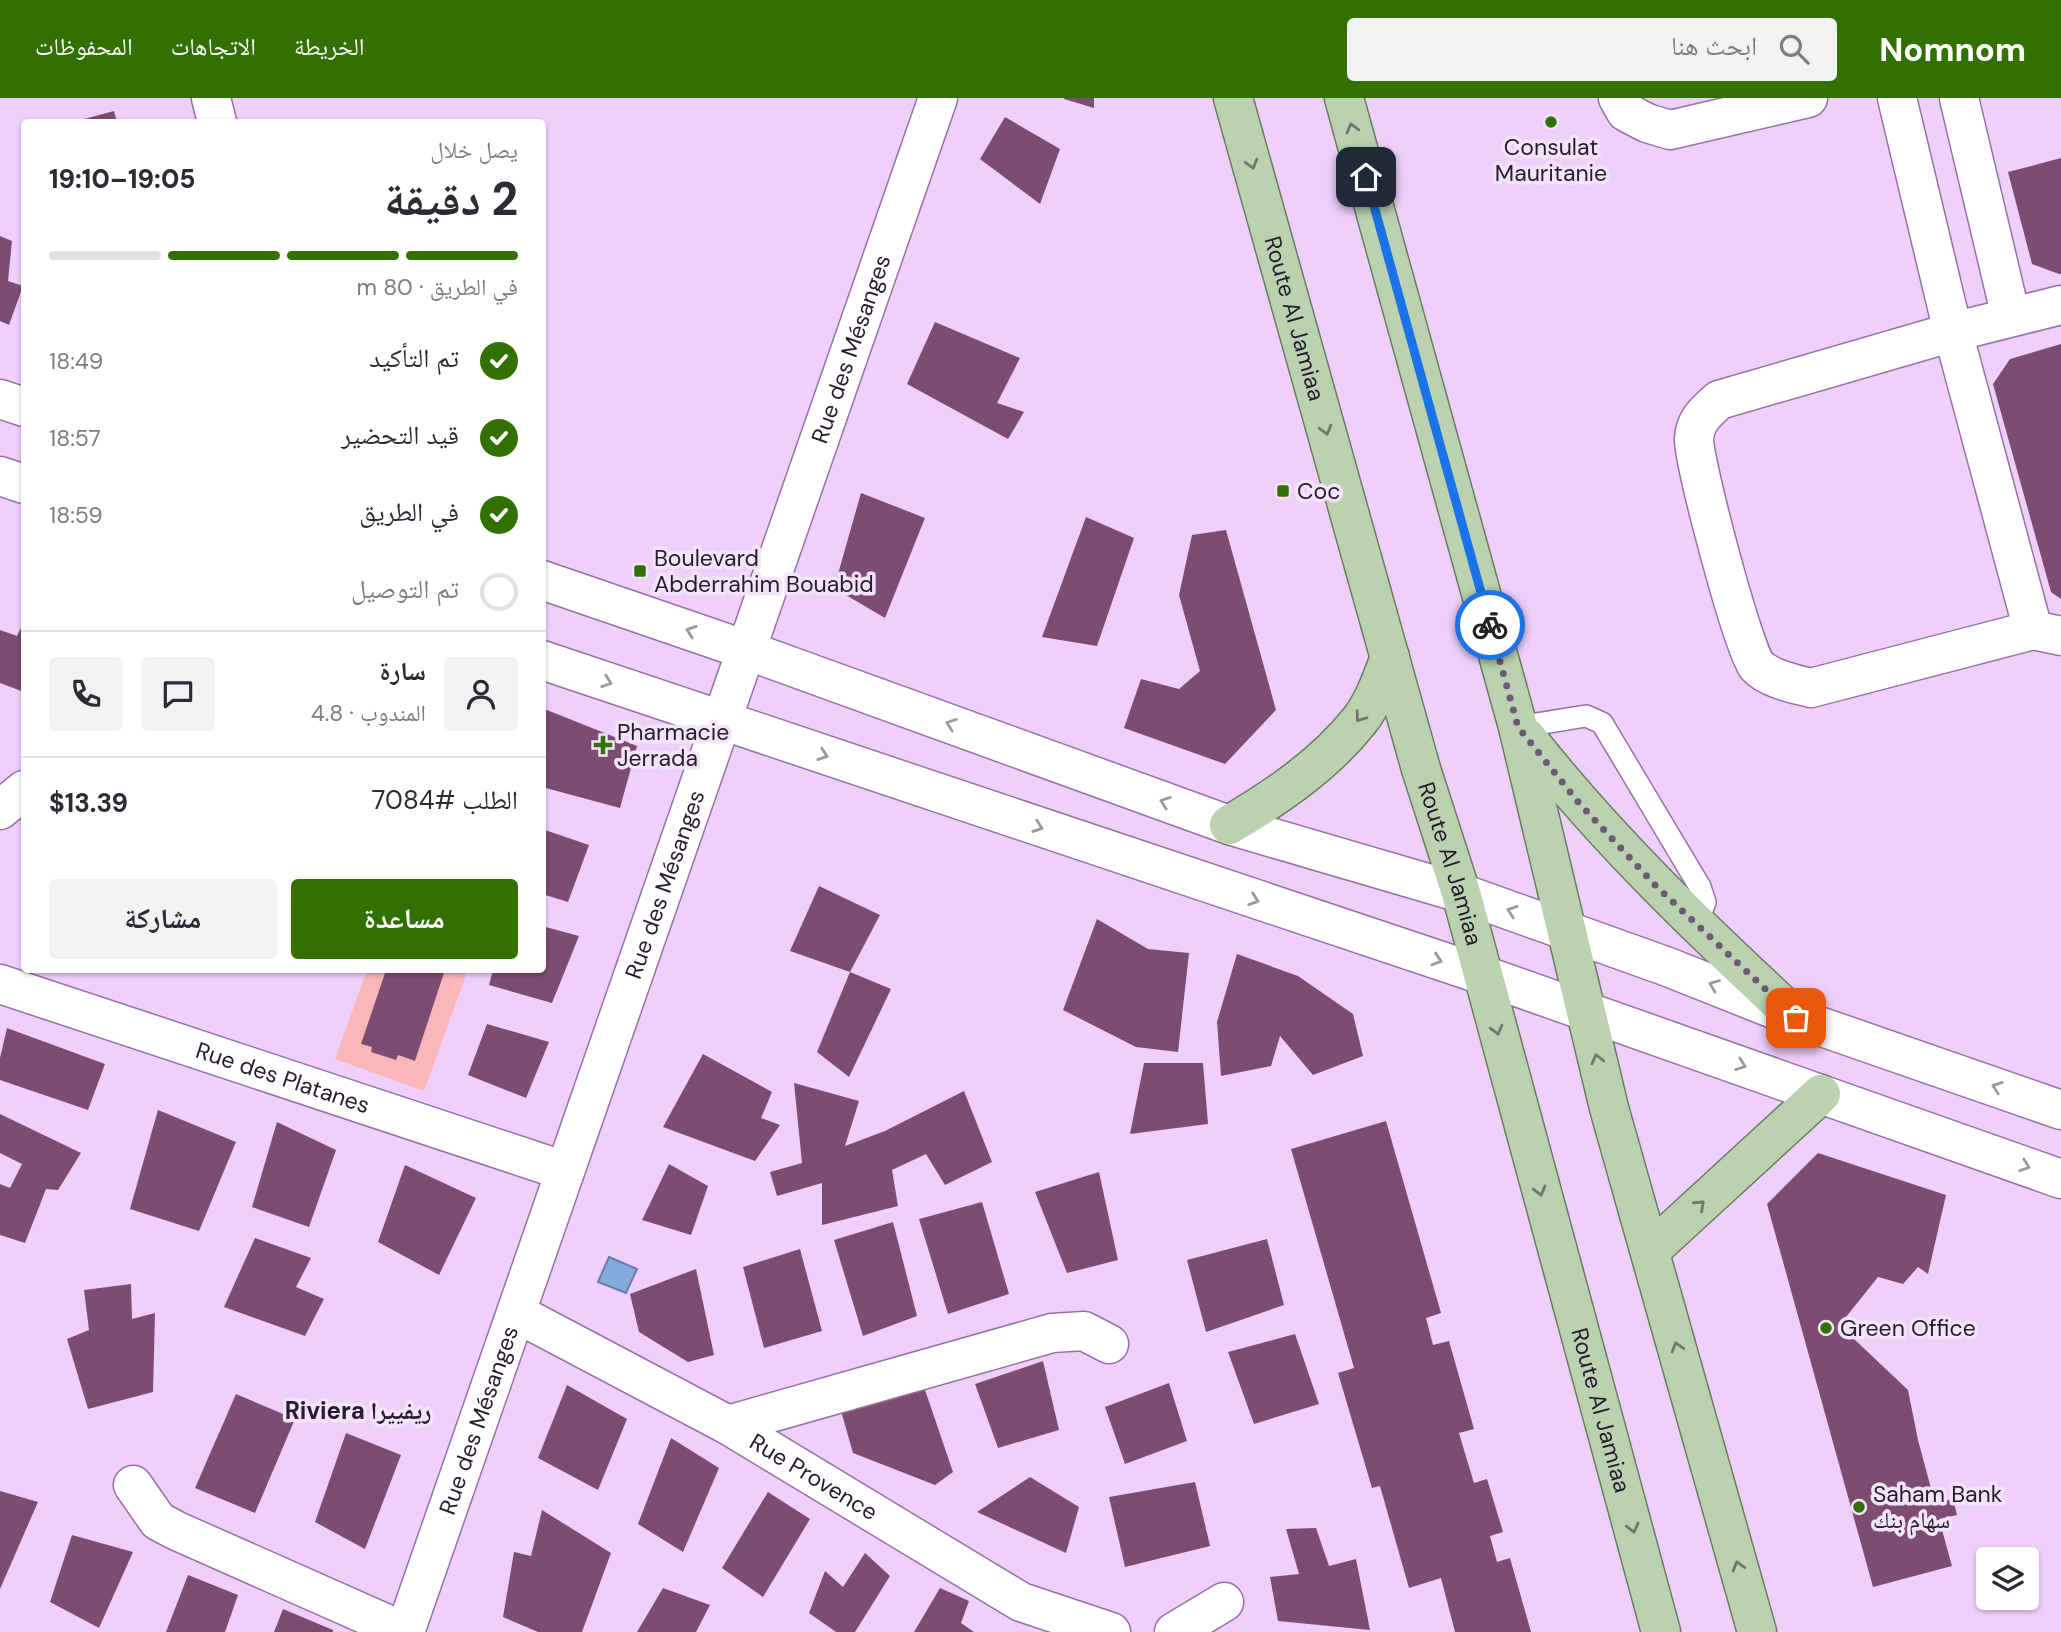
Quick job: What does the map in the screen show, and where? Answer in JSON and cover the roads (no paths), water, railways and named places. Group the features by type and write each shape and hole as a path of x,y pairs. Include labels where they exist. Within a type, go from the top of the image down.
{"main road":[{"name":"Route Al Jamiaa","path":"1233,98 1422,769 1461,894 1661,1632"},
{"path":"1344,98 1518,727 1609,1108 1757,1632"},
{"path":"1229,825 1271,800 1308,771 1342,739 1361,719 1390,657"},
{"path":"1518,727 1617,844 1696,926 1796,1018"},
{"path":"1650,1251 1821,1094"}],"street":[{"path":"211,98 216,119"},
{"name":"Rue des Mésanges","path":"405,1632 938,98"},
{"path":"1618,98 1626,112 1647,123 1670,130 1808,98"},
{"path":"1897,98 1953,332 2047,633 1811,688 1784,682 1757,666 1742,634 1700,473 1694,439 1698,419 1719,400 1953,332 2061,305"},
{"path":"1959,98 2011,317"},
{"path":"0,399 21,406"},
{"path":"0,476 21,483"},
{"path":"546,581 746,650 1229,825 1461,894 1568,931 1796,1018 2061,1110"},
{"path":"546,661 1483,975 2061,1179"},
{"path":"0,810 21,792"},
{"name":"Rue des Platanes","path":"0,984 565,1171"},
{"name":"Rue Provence","path":"516,1313 728,1425 1021,1602 1111,1632"},
{"path":"728,1425 1052,1333 1084,1332 1110,1344"},
{"path":"133,1485 158,1521 405,1632"},
{"path":"1174,1632 1224,1602"}],"lane":[{"path":"1518,727 1586,716 1602,723 1700,887 1705,902 1696,926"}],"water":[{"path":"609,1257 637,1269 626,1293 598,1282"}],"place":[{"name":"Consulat Mauritanie","path":"1551,122"},
{"name":"Coc","path":"1283,491"},
{"name":"Boulevard Abderrahim Bouabid","path":"640,571"},
{"name":"Pharmacie Jerrada","path":"603,745"},
{"name":"Green Office","path":"1826,1328"},
{"name":"Saham Bank سهام بنك","path":"1859,1507"}],"district":[{"name":"Riviera ريفييرا","path":"358,1411"}]}
